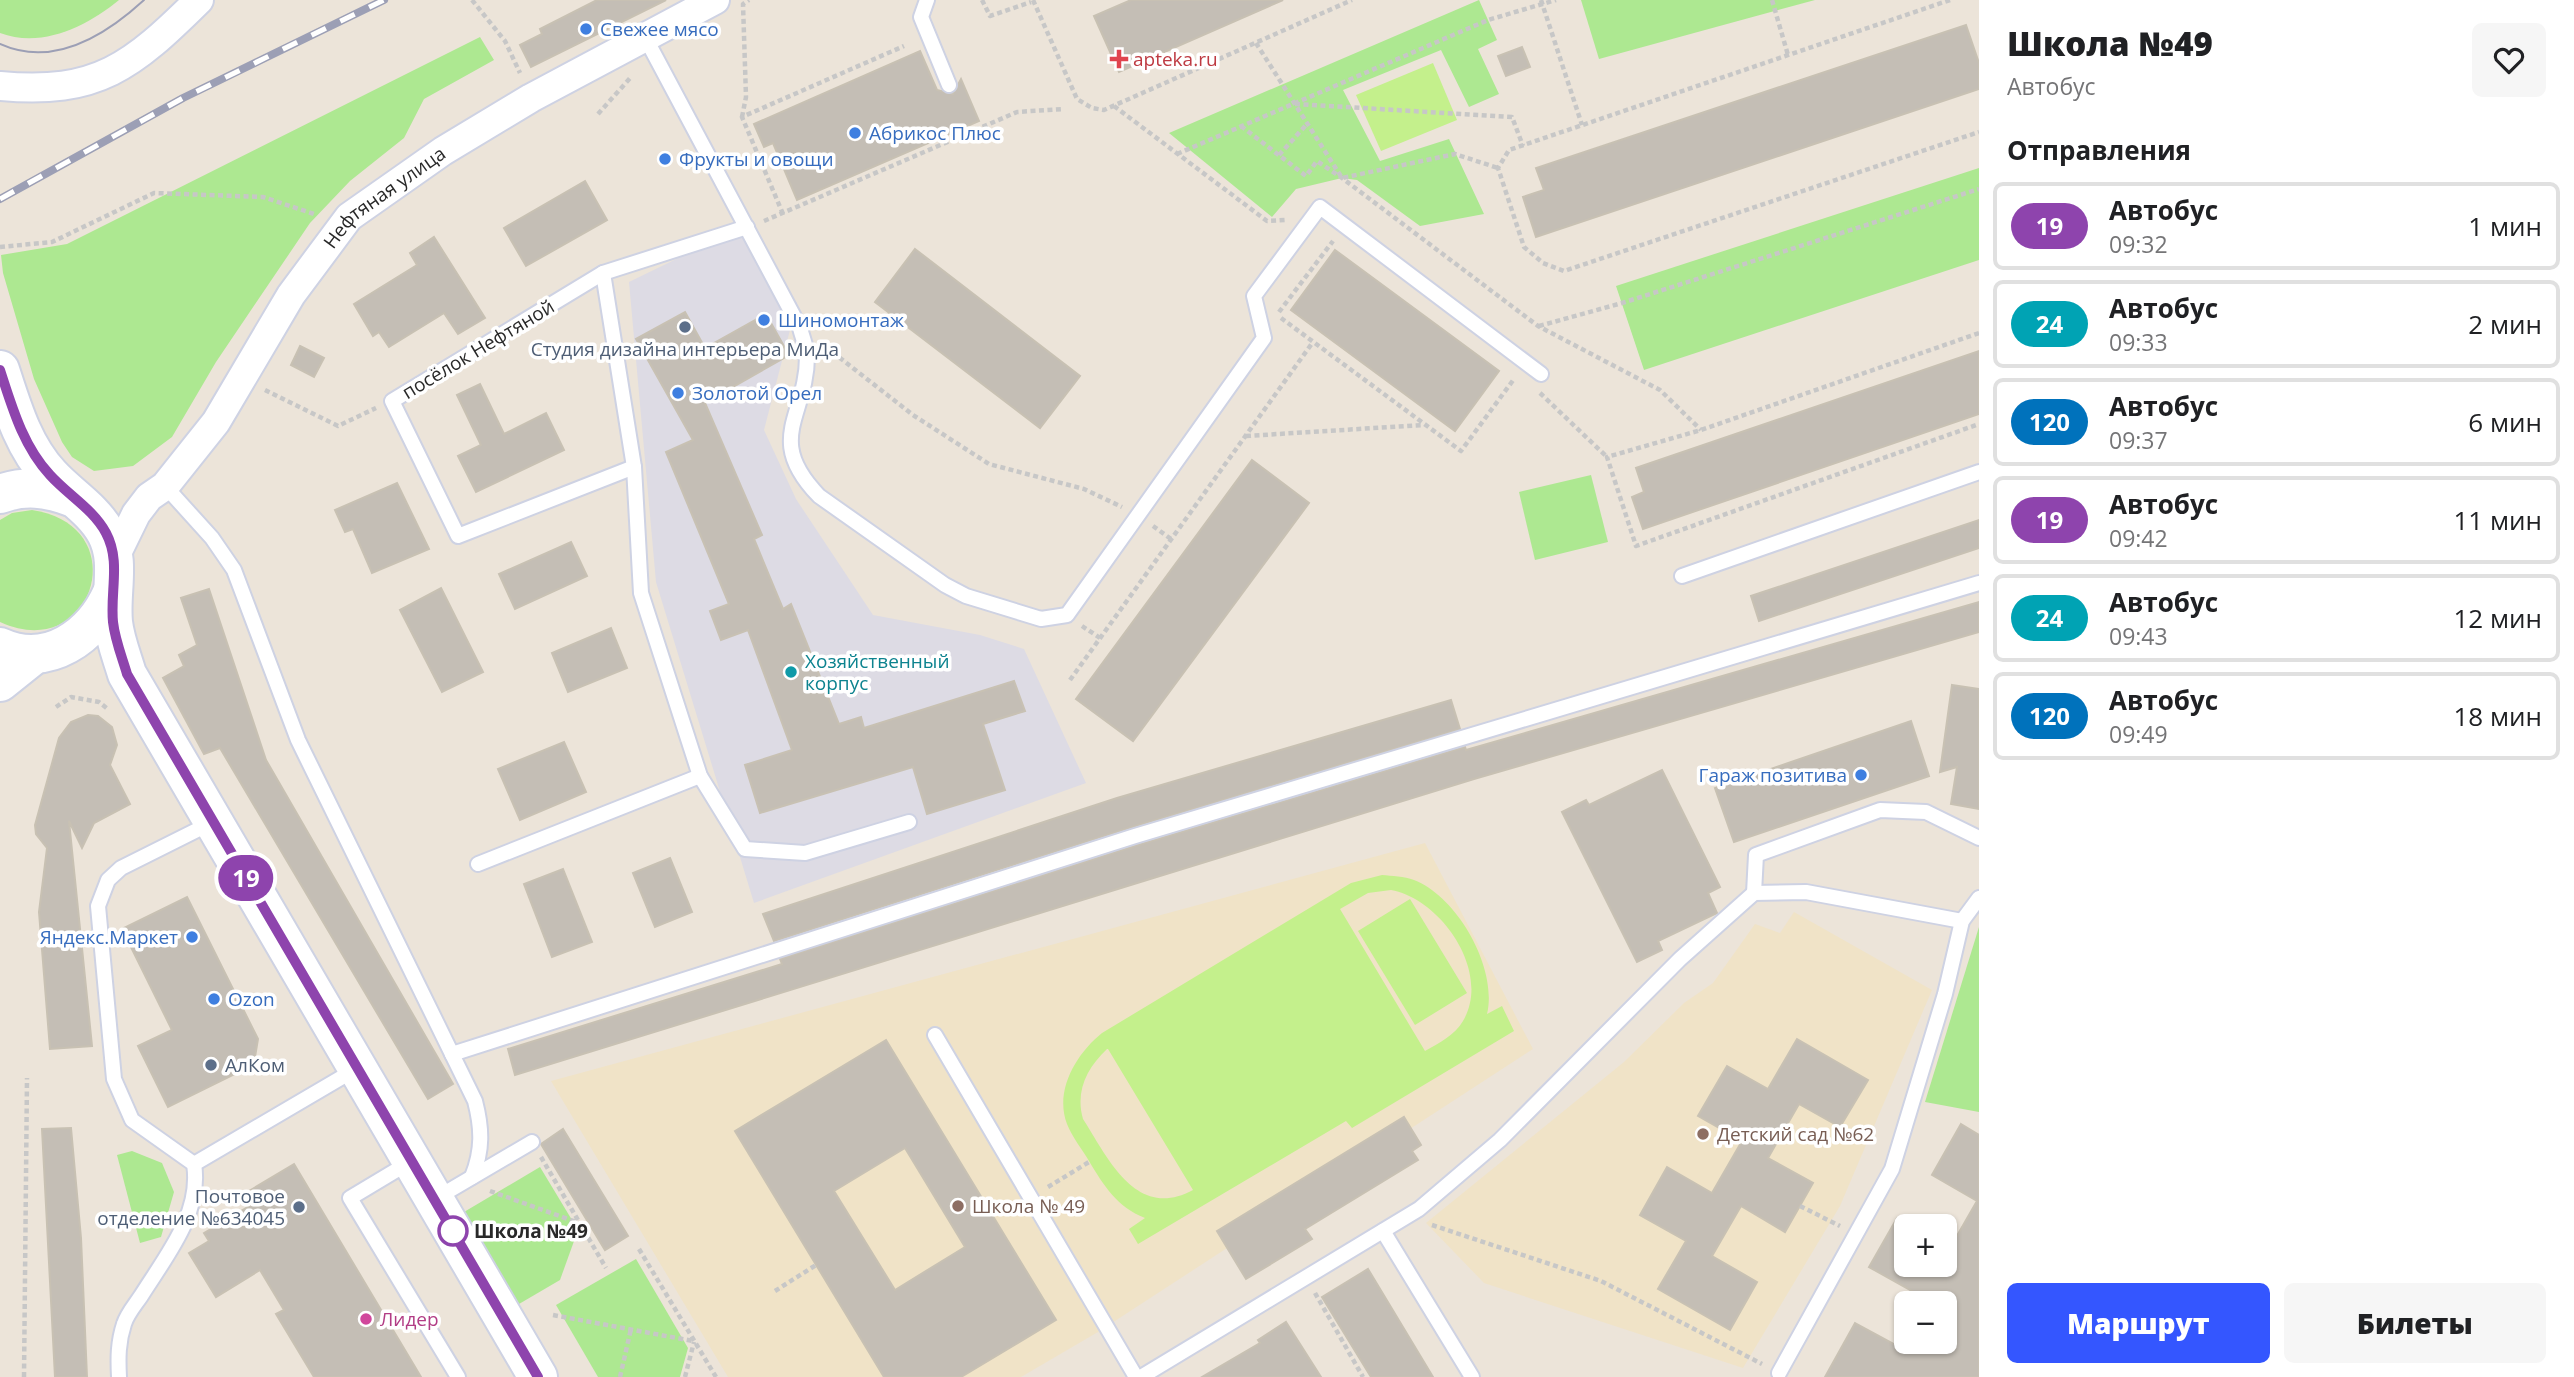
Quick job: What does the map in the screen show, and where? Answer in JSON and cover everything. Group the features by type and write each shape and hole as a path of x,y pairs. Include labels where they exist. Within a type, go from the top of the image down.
{"street":[{"path":"0,86 42,90 74,86 113,71 158,41 199,0"},
{"name":"Нефтяная улица","path":"113,576 127,529 216,422 291,295 342,224 454,145 531,98 715,0"},
{"path":"0,370 30,449 105,531 113,576 114,624 127,674 538,1377"},
{"path":"0,494 32,488 52,490 79,503 117,506 157,492"},
{"path":"0,682 31,650 92,628 103,614 113,576"},
{"path":"31,650 98,654 127,674"}],"lane":[{"path":"927,0 921,17 948,85"},
{"path":"645,37 800,328 807,353 791,436 792,457 802,478 819,496 966,596 1041,619 1067,615 1264,338 1254,296 1320,207 1537,380"},
{"name":"посёлок Нефтяной","path":"634,467 458,536 392,401 603,273 747,227"},
{"path":"603,273 634,467 642,593 700,776 745,849 805,853 909,822"},
{"path":"1682,576 1979,472"},
{"path":"157,492 212,538 234,570 299,740 475,1101 481,1121 481,1155 476,1182"},
{"path":"452,1054 1147,832 1979,583"},
{"path":"478,864 700,776"},
{"path":"1754,893 1756,855 1880,810 1926,812 1979,838"},
{"path":"119,1377 118,1345 125,1320 192,1207 197,1185 194,1164 132,1120 114,1079 97,906 108,880 121,868 213,822"},
{"path":"1141,1377 1419,1209 1500,1140 1680,959 1754,893 1806,892 1962,922"},
{"path":"1779,1373 1892,1169 1945,994 1962,922 1979,898"},
{"path":"935,1035 1136,1377"},
{"path":"194,1164 357,1068"},
{"path":"434,1199 476,1182 532,1142"},
{"path":"411,1161 350,1198 458,1377"},
{"path":"1382,1231 1472,1377"}],"path":[{"path":"472,0 505,41"},
{"path":"750,0 743,4 746,97 742,117 783,214 1017,112 1063,109"},
{"path":"982,0 990,16 1032,1 1077,99 1092,108 1104,110 1352,0"},
{"path":"1177,154 1488,20 1541,2 1556,0"},
{"path":"1772,0 1788,55"},
{"path":"1950,0 1508,150 1498,168 1524,247 1544,263 1564,271 1979,132"},
{"path":"1541,2 1582,125"},
{"path":"1256,43 1342,178"},
{"path":"742,117 905,46"},
{"path":"1293,103 1512,117 1523,146"},
{"path":"1114,106 1267,221"},
{"path":"1279,155 1307,124"},
{"path":"1241,126 1306,176 1317,161 1538,326 1660,390 1701,430"},
{"path":"1342,178 1455,154 1498,168"},
{"path":"1538,326 1622,303 1979,190"},
{"path":"0,247 52,242 154,193 263,197 342,224"},
{"path":"1335,237 1277,315 1313,342 1461,451 1519,373"},
{"path":"800,328 913,415 989,464 1084,489 1139,514 1171,539"},
{"path":"1607,457 1701,430 1979,334"},
{"path":"1070,680 1313,342"},
{"path":"1537,380 1607,457 1636,546 1979,424"},
{"path":"261,388 338,426 392,401"},
{"path":"1245,436 1424,424"},
{"path":"56,707 72,697 99,702 110,711"},
{"path":"24,1377 27,1078"},
{"path":"532,1142 606,1268"},
{"path":"1031,1197 1090,1162"},
{"path":"476,1182 579,1223"},
{"path":"1419,1209 1426,1223 1601,1280 1779,1373"},
{"path":"639,1250 716,1377"},
{"path":"775,1291 816,1265"},
{"path":"1306,1278 1363,1377"},
{"path":"553,1315 694,1342"},
{"path":"620,1377 631,1329"},
{"path":"685,1377 694,1342"}],"shaded area":[{"path":"738,229 797,303 764,430 796,499 873,615 980,635 1024,649 1086,783 754,903 656,582 629,282"},
{"name":"Школа № 49","path":"1425,843 1533,1049 1098,1332 1021,1377 728,1377 551,1081"},
{"name":"Детский сад №62","path":"1794,912 1932,990 1840,1206 1743,1368 1484,1283 1426,1223 1624,1062 1684,1003 1713,983 1755,924 1780,933"}],"green space":[{"path":"0,0 119,0 78,26 48,36 32,38 0,33"},
{"path":"1479,0 1497,40 1478,49 1499,94 1469,107 1441,50 1343,90 1380,161 1449,139 1484,214 1420,226 1357,180 1342,178 1296,189 1272,217 1169,133"},
{"path":"1581,0 1815,0 1599,59"},
{"path":"480,37 494,60 424,99 404,138 350,181 310,223 216,362 172,437 133,466 94,471 72,457 62,442 34,379 3,273 1,255 67,244"},
{"path":"1433,63 1457,120 1381,151 1356,95"},
{"path":"1979,168 1979,260 1644,370 1616,286"},
{"path":"1591,475 1608,542 1535,560 1519,492"},
{"path":"32,510 64,521 84,540 92,563 90,588 79,609 59,625 33,630 0,622 0,520 12,513"},
{"path":"1382,875 1406,878 1430,889 1446,902 1471,936 1480,956 1489,996 1487,1014 1502,1006 1514,1031 1352,1128 1346,1121 1138,1244 1129,1229 1145,1218 1112,1195 1067,1124 1063,1098 1070,1073 1084,1051 1102,1033 1351,883","holes":["1391,890 1410,896 1443,922 1457,940 1471,981 1470,1002 1460,1026 1425,1051 1340,909 1368,893","1108,1049 1193,1190 1173,1197 1155,1197 1140,1191 1126,1181 1114,1167 1083,1119 1081,1099 1084,1081"]},
{"path":"1410,899 1467,993 1415,1025 1358,931"},
{"path":"1979,927 1979,1112 1925,1102"},
{"path":"132,1151 162,1163 174,1192 161,1237 140,1243 117,1155"},
{"path":"540,1167 578,1230 560,1280 519,1304 464,1212"},
{"path":"636,1259 688,1348 680,1377 598,1377 556,1305"}],"building":[{"path":"597,0 666,0 531,67 520,45 542,34 540,29"},
{"path":"1131,0 1283,0 1119,72 1094,16"},
{"path":"1966,25 1979,63 1979,89 1536,237 1523,197 1544,190 1536,168"},
{"path":"1522,47 1530,67 1506,76 1498,56"},
{"name":"Абрикос Плюс","path":"920,51 937,90 953,94 961,79 979,121 797,200 773,143 764,147 754,124"},
{"path":"585,181 607,220 526,266 504,228"},
{"path":"434,237 485,318 458,334 444,313 389,347 379,332 373,336 354,304 417,265 410,253"},
{"path":"915,249 1080,376 1040,428 875,302"},
{"path":"1335,250 1499,371 1455,431 1291,310"},
{"name":"Хозяйственный корпус","path":"685,312 705,348 766,314 789,355 705,403 762,535 754,539 783,609 791,604 839,724 861,717 864,728 1014,681 1025,711 983,724 1005,790 927,814 913,767 760,813 745,765 792,750 748,630 721,640 710,611 729,604 666,452 693,440 636,339"},
{"path":"300,346 324,358 314,377 291,365"},
{"path":"1979,351 1979,414 1643,529 1632,497 1644,492 1636,468"},
{"path":"480,384 504,434 546,413 564,450 476,492 458,456 481,445 457,395"},
{"path":"1252,460 1309,503 1133,741 1076,699"},
{"path":"397,483 429,549 372,573 353,529 345,532 335,510"},
{"path":"1979,520 1979,548 1759,621 1751,596"},
{"path":"571,542 587,576 515,609 499,574"},
{"path":"441,588 483,672 442,692 400,610"},
{"path":"209,589 266,760 453,1084 428,1099 220,748 204,754 163,678 184,666 179,655 197,645 181,598"},
{"path":"1979,602 1979,632 1474,779 515,1075 508,1049 782,964 780,959 1138,845 1465,747 1466,750"},
{"path":"611,628 627,668 568,692 552,653"},
{"path":"1952,685 1979,689 1979,809 1951,804 1957,767 1940,772"},
{"path":"1451,700 1460,729 1132,827 774,941 763,914 1117,798"},
{"path":"88,715 98,716 112,727 117,745 110,765 130,804 94,823 82,848 69,821 92,1046 50,1049 39,912 47,848 36,834 35,825 59,738 71,722"},
{"path":"1911,721 1929,776 1734,842 1715,788"},
{"path":"564,742 586,792 520,820 498,769"},
{"path":"1662,770 1720,887 1708,893 1717,913 1658,941 1662,950 1637,962 1562,812 1586,800 1589,805"},
{"path":"670,858 692,912 655,927 633,873"},
{"path":"563,869 592,942 552,957 524,884"},
{"path":"187,897 258,1039 255,1057 241,1071 168,1107 138,1046 172,1030 122,929"},
{"path":"1797,1039 1868,1080 1840,1127 1799,1104 1768,1158 1813,1183 1785,1232 1741,1206 1712,1256 1757,1282 1730,1330 1658,1289 1686,1241 1640,1215 1667,1167 1712,1193 1742,1141 1698,1116 1727,1066 1768,1089"},
{"path":"886,1040 1056,1320 961,1377 884,1377 735,1131","holes":["905,1148 965,1247 895,1290 834,1191"]},
{"path":"1404,1117 1421,1145 1412,1151 1418,1160 1305,1229 1312,1239 1246,1279 1217,1231"},
{"path":"1961,1124 1979,1135 1979,1377 1825,1377 1855,1323 1894,1344 1894,1354 1957,1354 1957,1291 1912,1291 1869,1267 1894,1223 1894,1277 1957,1277 1957,1236 1977,1201 1932,1175"},
{"path":"71,1128 81,1238 87,1377 55,1377 42,1129"},
{"path":"563,1129 628,1236 605,1250 541,1144"},
{"path":"294,1164 421,1377 314,1377 276,1314 284,1310 260,1270 216,1297 189,1253 209,1241 204,1233 251,1205 244,1194"},
{"path":"1368,1269 1433,1377 1371,1377 1322,1297"},
{"path":"1286,1322 1321,1377 1202,1377 1260,1343 1258,1340"}],"tram line":[{"path":"0,44 20,50 59,50 96,36 144,0"}],"railway":[{"path":"0,199 183,98 384,0"}],"bus line":[{"name":"19","path":"0,370 30,449 71,498 95,517 111,544 115,573 112,593 114,624 127,674 538,1377"}],"place":[{"name":"Свежее мясо","path":"586,29"},
{"name":"apteka.ru","path":"1119,59"},
{"name":"Абрикос Плюс","path":"855,133"},
{"name":"Фрукты и овощи","path":"665,159"},
{"name":"Шиномонтаж","path":"764,320"},
{"name":"Студия дизайна интерьера МиДа","path":"685,327"},
{"name":"Золотой Орел","path":"678,393"},
{"name":"Хозяйственный корпус","path":"791,672"},
{"name":"Гараж позитива","path":"1861,775"},
{"name":"Яндекс.Маркет","path":"192,937"},
{"name":"Ozon","path":"214,999"},
{"name":"АлКом","path":"211,1065"},
{"name":"Детский сад №62","path":"1703,1134"},
{"name":"Школа № 49","path":"958,1206"},
{"name":"Почтовое отделение №634045","path":"299,1207"},
{"name":"Школа №49","path":"453,1231"},
{"name":"Лидер","path":"366,1319"}]}
